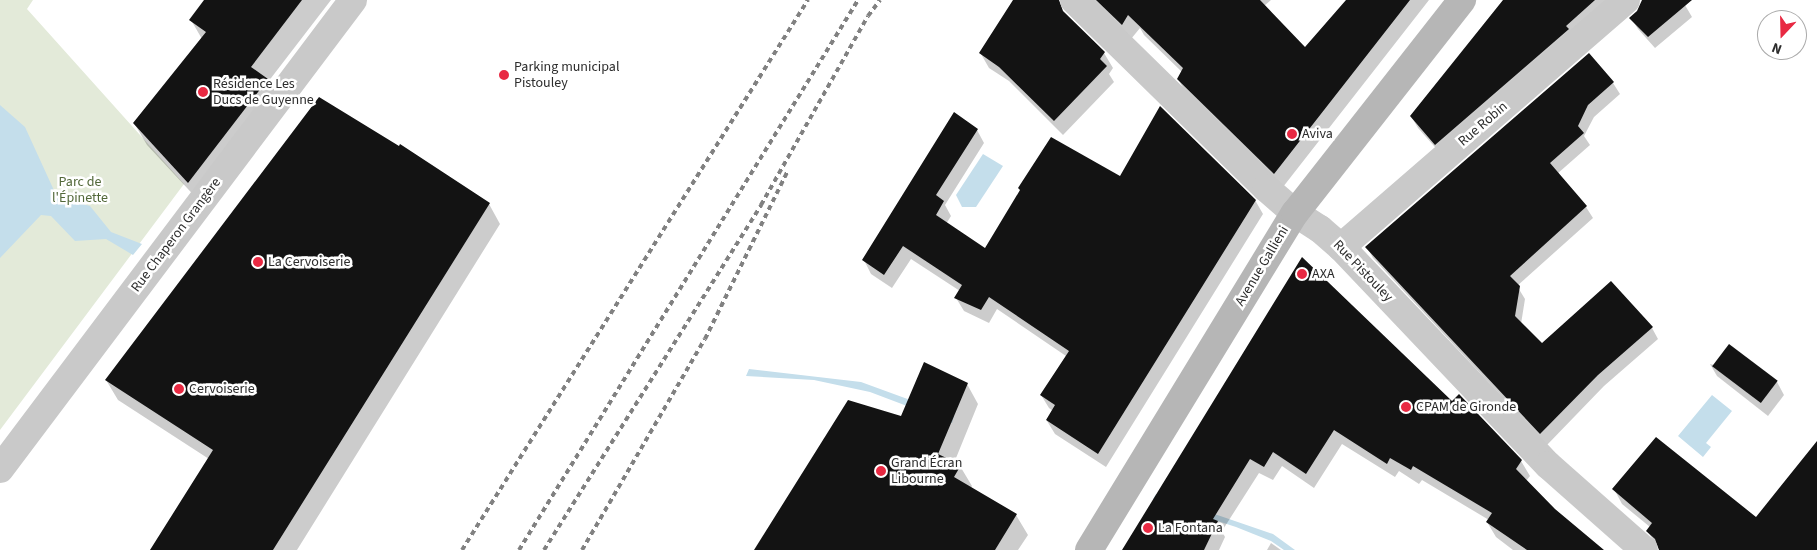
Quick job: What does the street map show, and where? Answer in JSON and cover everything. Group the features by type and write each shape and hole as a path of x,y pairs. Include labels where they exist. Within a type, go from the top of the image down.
{"main road":[{"name":"Avenue Gallieni","path":"1088,550 1294,213 1462,0"}],"street":[{"name":"Rue Chaperon Grangère","path":"0,470 353,0"},
{"name":"Rue Pistouley","path":"1074,0 1266,188 1294,213 1320,229 1341,247 1548,465 1644,550"},
{"name":"Rue Robin","path":"1341,247 1626,0"}],"green space":[{"name":"Parc de l'Épinette","path":"0,0 33,0 27,9 184,184 0,430"}],"water":[{"path":"0,105 25,127 57,197 90,206 111,232 142,244 133,255 106,239 75,241 51,216 41,215 0,258"},
{"path":"983,154 1003,166 976,207 962,207 956,195"},
{"path":"749,369 861,382 954,416 952,423 870,392 814,380 746,376"},
{"path":"1712,395 1732,411 1706,443 1711,447 1703,457 1678,436"},
{"path":"1156,494 1273,534 1295,550 1284,550 1271,541 1236,527 1159,502 1153,499"}],"building":[{"name":"Résidence Les Ducs de Guyenne","path":"204,0 302,0 251,67 268,79 188,183 133,123 206,32 189,20"},
{"path":"1013,0 1059,0 1063,11 1105,52 1100,59 1107,66 1054,121 999,67 979,53"},
{"path":"1096,0 1260,0 1305,47 1346,0 1410,0 1274,174 1177,79 1183,68 1128,15 1122,25"},
{"path":"1503,0 1595,0 1566,26 1569,29 1435,145 1410,116"},
{"path":"1642,0 1692,0 1648,37 1629,18 1637,11"},
{"path":"1589,53 1614,82 1588,105 1578,126 1584,133 1550,163 1587,206 1510,276 1520,286 1515,316 1542,343 1611,281 1653,327 1598,375 1540,434 1365,247"},
{"path":"319,97 399,146 400,144 490,203 273,550 150,550 213,450 105,380"},
{"path":"1160,106 1256,200 1098,454 1046,420 1055,405 1040,395 1069,351 989,297 981,310 954,298 962,285 903,246 884,275 862,260 954,112 978,129 936,195 944,201 936,215 985,248 1020,190 1018,188 1051,137 1120,176"},
{"path":"1302,257 1452,401 1459,394 1522,460 1516,469 1555,509 1604,550 1527,550 1486,522 1492,513 1413,466 1411,470 1390,458 1387,464 1334,430 1306,474 1273,452 1264,467 1250,459 1213,519 1218,521 1204,550 1122,550"},
{"path":"1729,344 1778,381 1761,403 1712,366"},
{"name":"Grand Écran Libourne","path":"924,362 968,383 938,454 961,465 954,477 1017,514 995,550 754,550 848,400 901,416"},
{"path":"1656,437 1756,517 1817,441 1817,550 1659,550 1655,539 1646,531 1652,523 1612,489"}],"railway":[{"path":"462,550 808,0"},
{"path":"519,550 858,0"},
{"path":"544,550 761,205 868,16 880,0"},
{"path":"582,550 705,339 787,172"}],"place":[{"name":"Parking municipal Pistouley","path":"504,75"},
{"name":"Résidence Les Ducs de Guyenne","path":"203,92"},
{"name":"Aviva","path":"1292,134"},
{"name":"La Cervoiserie","path":"258,262"},
{"name":"AXA","path":"1302,274"},
{"name":"Cervoiserie","path":"179,389"},
{"name":"CPAM de Gironde","path":"1406,407"},
{"name":"Grand Écran Libourne","path":"881,471"},
{"name":"La Fontana","path":"1148,528"}]}
